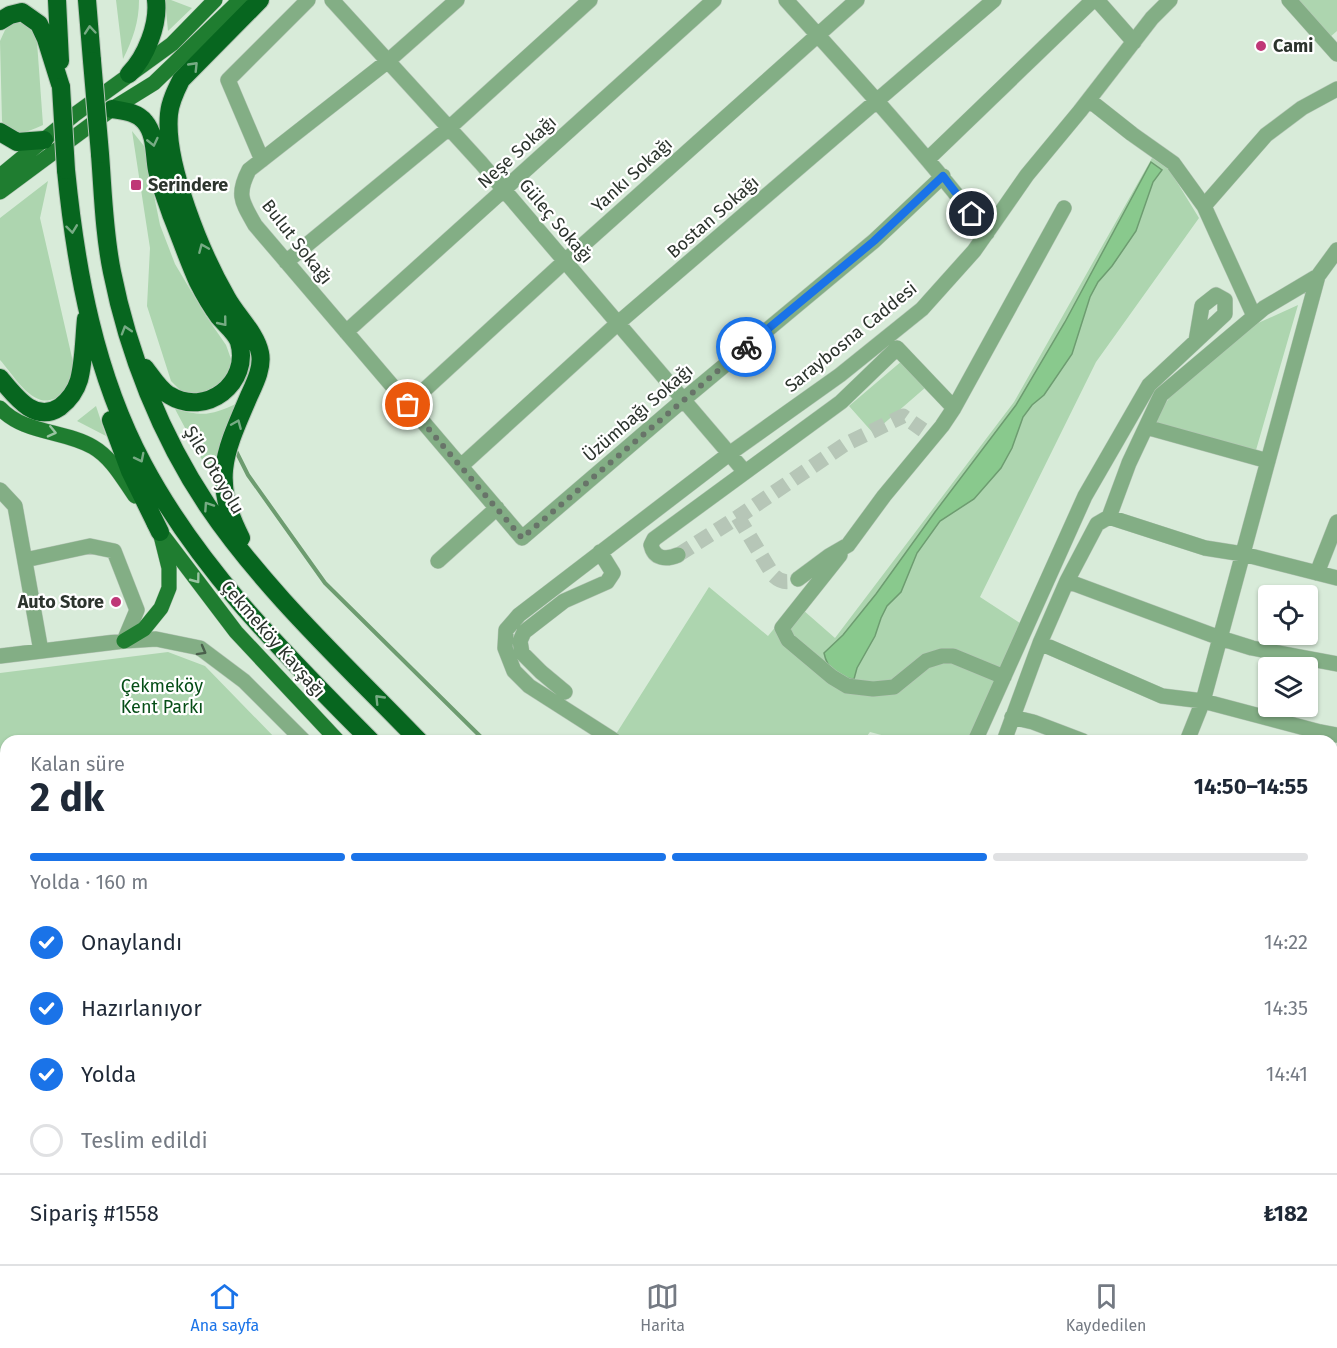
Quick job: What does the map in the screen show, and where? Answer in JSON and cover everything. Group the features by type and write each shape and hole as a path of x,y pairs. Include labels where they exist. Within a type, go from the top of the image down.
{"highway":[{"path":"57,0 66,170 73,239 87,308 103,364 126,429 168,507 234,597 365,735"},
{"name":"Şile Otoyolu","path":"87,0 112,271 123,320 158,412 185,470 222,526 262,577 413,735"},
{"path":"129,74 138,65 154,27 156,0"},
{"path":"260,0 181,80 169,113 169,144 179,183 202,246 228,299 256,342 260,354 260,366 255,381 228,447 224,481 225,500 232,519 262,577"},
{"path":"0,21 22,12 39,24 61,87"},
{"path":"112,109 133,113 145,122 151,134 163,190 191,266 208,302 238,340 240,353 239,368 226,392 215,399 192,403 168,395 136,359"},
{"path":"0,132 17,142 44,140"},
{"path":"0,378 15,397 25,406 36,411 48,413 67,402 79,381 87,308"},
{"path":"103,364 112,424 130,471 160,532"}],"main road":[{"path":"0,176 74,115 172,44 215,0"},
{"path":"0,192 112,109 154,83 240,0"},
{"name":"Çekmeköy Kavşağı","path":"0,408 17,423 74,438 95,448 117,469 160,532 236,632 331,735"},
{"path":"124,640 144,629 161,608 169,588 169,568 160,532"}],"street":[{"path":"262,160 228,80 308,0"},
{"name":"Güleç Sokağı","path":"332,0 504,190 745,472"},
{"name":"Bulut Sokağı","path":"457,0 388,61 249,170 240,186 244,205 255,225 522,538"},
{"path":"286,262 449,128 590,0"},
{"name":"Neşe Sokağı","path":"346,332 714,0"},
{"path":"786,0 879,101 943,176 987,233"},
{"name":"Yankı Sokağı","path":"408,405 857,0"},
{"name":"Bostan Sokağı","path":"461,466 618,324 994,0"},
{"path":"928,159 1095,0 1134,42"},
{"name":"Saraybosna Caddesi","path":"606,735 529,686 514,671 505,648 506,630 519,615 600,552 729,454 840,375 922,309 974,251 1027,175 1152,18 1170,0"},
{"path":"1289,0 1337,54"},
{"path":"1204,206 1266,135 1302,108 1337,89"},
{"path":"1089,99 1173,163 1204,206 1254,316"},
{"name":"Üzümbağı Sokağı","path":"522,538 874,241 943,176"},
{"path":"1004,677 953,656 942,656 926,660 894,687 873,689 847,686 832,677 788,640 782,628 885,496 928,434 954,408 1064,208"},
{"path":"1001,323 1010,287 1044,224"},
{"path":"1189,735 1203,701 1318,276 1337,249"},
{"path":"1006,735 1040,644 1067,581 1097,524 1109,517 1130,463 1161,395 1254,316 1318,276"},
{"path":"978,735 1085,496 1149,385 1196,341"},
{"path":"678,555 661,558 655,555 651,544 654,539 841,402 897,348 954,408"},
{"path":"1146,427 1268,462"},
{"path":"0,490 15,506 41,651"},
{"path":"438,561 496,508"},
{"path":"1109,517 1205,548 1243,554 1337,578"},
{"path":"1317,573 1337,522"},
{"path":"798,579 848,545"},
{"path":"26,560 90,546 114,551 137,610 124,640"},
{"path":"565,692 522,653 520,641 524,632 564,601 607,582 613,573 600,552"},
{"path":"1067,581 1252,648 1337,664"},
{"path":"0,656 124,640 156,639 200,648 244,681 298,735"},
{"path":"1040,644 1162,696 1203,701 1337,735"},
{"path":"1012,717 1034,722 1068,735"}],"green space":[{"path":"116,0 139,0 135,30 123,59"},
{"path":"165,0 192,8 168,31"},
{"path":"1295,0 1337,0 1337,31 1330,37"},
{"path":"14,22 22,22 31,29 37,42 43,125 20,133 10,131 2,121 0,41 5,30"},
{"path":"132,131 144,146 160,225 175,264 226,345 231,359 229,373 224,383 197,396 181,391 171,381 147,306 150,248"},
{"path":"1152,158 1169,169 1199,218 1096,362 980,597 1020,623 973,735 881,735 870,732 868,735 616,734 709,587 768,636 795,603 835,638 1014,402"},
{"path":"48,181 40,218 73,362 72,373 64,394 53,399 41,400 23,388 0,360 0,218"},
{"path":"1298,305 1254,457 1150,426 1174,391 1236,333"},
{"path":"903,360 926,387 873,433 849,406"},
{"path":"238,403 217,488 175,409 208,414"},
{"path":"96,406 106,436 77,421"},
{"name":"Çekmeköy Kent Parkı","path":"168,652 205,666 272,735 0,735 0,673"}],"shaded area":[{"path":"1151,162 1162,170 1153,182 1136,231 1098,282 1090,297 1072,354 1044,395 1023,417 1012,448 1001,468 974,499 940,521 917,553 901,592 887,606 881,618 854,679 838,675 831,668 824,653 843,635 876,594 1016,405 1065,322"}],"waterway":[{"path":"235,449 248,475 325,583 479,735"}],"tunnel":[{"path":"678,555 844,445 903,416 923,430"},
{"path":"738,517 773,575 785,582 798,579"}],"way so far":[{"path":"408,405 522,538 746,347"}],"place":[{"name":"Cami","path":"1261,46"},
{"name":"Serindere","path":"136,185"},
{"name":"Auto Store","path":"116,602"}],"route":[{"path":"746,347 874,241 943,176 972,214"}]}
